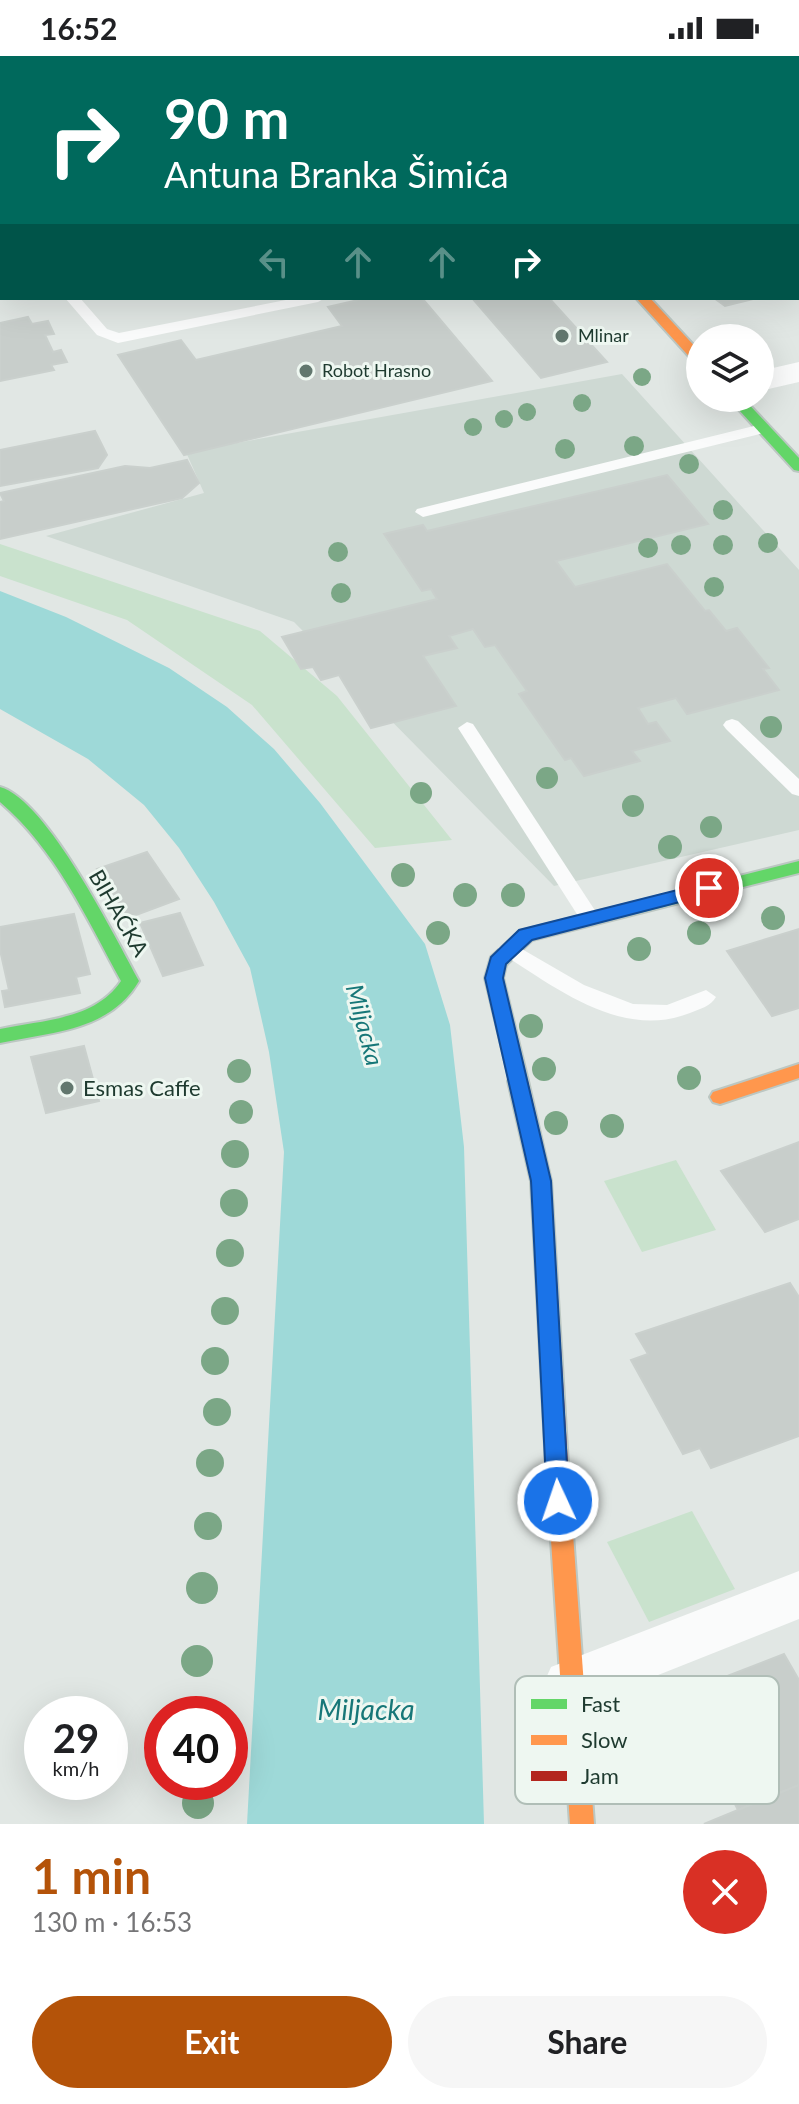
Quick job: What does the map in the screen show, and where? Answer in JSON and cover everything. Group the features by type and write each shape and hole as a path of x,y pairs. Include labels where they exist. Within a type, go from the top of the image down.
{"street":[{"path":"645,300 686,345"},
{"path":"774,378 799,372"},
{"path":"747,412 799,467"},
{"name":"BIHAĆKA","path":"0,793 26,812 51,844 130,981 126,996 101,1014 0,1036"},
{"path":"569,1676 541,1181 494,978 497,962 508,948 526,935 549,927 799,867"},
{"path":"720,1097 799,1071"},
{"path":"593,1676 799,1595"},
{"path":"580,1804 582,1824"}],"lane":[{"path":"74,300 102,332 118,338 308,300"},
{"path":"423,512 762,429"},
{"path":"732,725 799,790"},
{"path":"467,728 589,917"},
{"path":"508,948 560,981 621,1007 653,1014 676,1010 706,997"},
{"path":"0,1028 32,1027"}],"shaded area":[{"path":"622,374 799,570 799,830 554,886 294,622 46,536 204,493 186,452"}],"green space":[{"path":"0,544 260,631 337,696 452,840 375,848 252,705 127,620 0,576"},
{"path":"676,1160 716,1230 642,1252 604,1181"},
{"path":"692,1511 735,1589 649,1622 607,1542"}],"water":[{"name":"Miljacka","path":"0,591 66,617 169,668 227,707 274,749 320,803 425,944 450,1025 464,1147 484,1824 247,1824 284,1152 269,1052 250,968 214,902 179,848 144,805 88,759 0,709"}],"building":[{"name":"Robot Hrasno","path":"358,300 424,300 492,381 184,455 118,355 181,340 196,360 342,326 328,307"},
{"path":"474,300 551,300 607,362 541,378"},
{"path":"717,300 749,300 725,306"},
{"path":"28,317 32,324 48,321 54,334 45,335 53,352 61,350 67,362 51,365 54,370 0,381 0,323"},
{"path":"95,431 107,455 98,468 0,486 0,450"},
{"path":"187,460 199,483 182,498 0,539 0,502 4,501 0,493 125,466 150,468"},
{"path":"667,475 708,524 556,561 575,587 667,564 705,611 709,610 726,631 737,628 769,668 763,669 779,690 687,714 676,698 638,708 648,724 656,722 670,741 632,751 640,761 584,776 571,758 565,760 519,694 527,691 495,645 485,647 473,629 449,636 457,648 423,656 456,706 371,728 339,675 321,680 313,667 301,669 282,637 437,599 431,589 422,591 384,534 423,525 427,531"},
{"path":"147,852 179,899 128,918 97,869"},
{"path":"180,913 203,965 163,976 140,923"},
{"path":"74,914 90,974 76,977 80,993 5,1007 2,991 9,990 0,950 0,927"},
{"path":"799,929 799,1008 772,1016 727,951"},
{"name":"Esmas Caffe","path":"84,1046 99,1101 46,1113 31,1057"},
{"path":"799,1142 799,1219 765,1232 721,1171"},
{"path":"790,1283 799,1297 799,1436 711,1468 700,1448 683,1454 631,1360 648,1354 636,1334"},
{"path":"784,1654 799,1680 799,1785 779,1793 779,1676 727,1676"},
{"path":"799,1785 799,1824 704,1824 753,1804 779,1804 779,1793"},
{"path":"735,1804 753,1804 738,1810"}],"traffic: fast":[{"path":"748,412 799,467"},
{"path":"0,793 22,811 58,855 130,981 120,996 91,1015 0,1036"},
{"path":"518,1081 494,978 497,962 526,935 799,867"}],"traffic: slow":[{"path":"645,300 686,345"},
{"path":"720,1097 799,1071"},
{"path":"557,1465 572,1676"},
{"path":"581,1804 582,1824"}],"traffic: jam":[{"path":"518,1081 541,1181 557,1465"}],"place":[{"name":"Mlinar","path":"562,336"},
{"name":"Robot Hrasno","path":"306,371"},
{"name":"Esmas Caffe","path":"67,1088"}],"route":[{"path":"558,1501 541,1181 494,978 497,962 508,948 526,935 709,888"}]}
